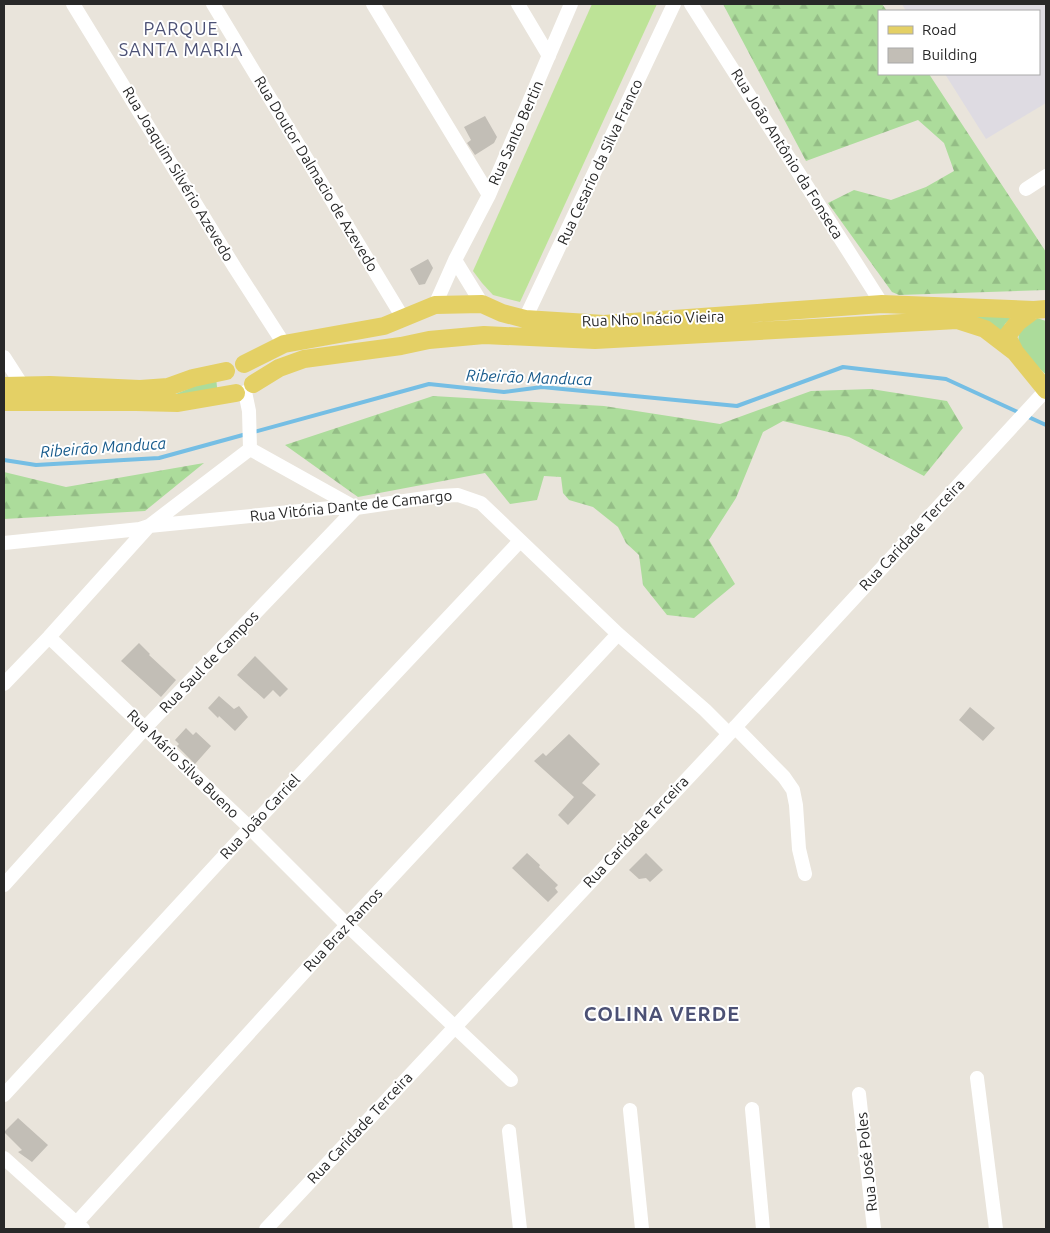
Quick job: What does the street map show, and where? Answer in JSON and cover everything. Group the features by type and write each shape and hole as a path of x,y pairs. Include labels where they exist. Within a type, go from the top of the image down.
{"main road":[{"name":"Rua Nho Inácio Vieira","path":"244,364 284,344 384,326 435,304 482,304 502,313 525,319 604,324 882,304 956,313"},
{"path":"482,304 486,320 484,335"},
{"path":"956,313 1042,311"},
{"path":"1042,311 1018,322 1007,336 1016,352 1046,390"},
{"name":"Rua Nho Inácio Vieira","path":"245,390 279,368 304,358 401,346 429,340 484,335 595,340 956,313"},
{"path":"956,313 985,329 1016,352"},
{"path":"4,402 178,403 245,390 254,374 248,366 235,364 226,371 223,379 224,384 230,391 245,390"},
{"path":"4,386 140,389 168,387 193,378 226,371"}],"street":[{"name":"Rua Joaquim Silvério Azevedo","path":"73,4 235,268 284,344"},
{"name":"Rua Doutor Dalmacio de Azevedo","path":"212,4 403,318"},
{"path":"373,4 489,195"},
{"path":"518,4 550,56"},
{"name":"Rua Santo Bertin","path":"435,304 489,195 571,4"},
{"name":"Rua Cesario da Silva Franco","path":"525,319 674,4"},
{"name":"Rua João Antônio da Fonseca","path":"691,4 882,304"},
{"path":"1026,189 1046,176"},
{"path":"456,260 482,304"},
{"path":"4,357 22,385"},
{"path":"245,390 249,411 249,445"},
{"name":"Rua Caridade Terceira","path":"266,1229 732,730 1046,390"},
{"path":"249,445 356,508"},
{"path":"4,684 150,526 249,445"},
{"name":"Rua Vitória Dante de Camargo","path":"4,543 331,508 356,508 439,496 458,495 481,504 618,634 705,710 732,730 784,777 793,790 799,849 805,874"},
{"name":"Rua Saul de Campos","path":"4,885 145,728 356,508"},
{"name":"Rua João Carriel","path":"4,1095 250,828 520,541"},
{"name":"Rua Braz Ramos","path":"77,1227 347,925 618,634"},
{"name":"Rua Mário Silva Bueno","path":"49,637 250,828 347,925 511,1080"},
{"path":"978,1078 996,1229"},
{"name":"Rua José Poles","path":"859,1094 874,1229"},
{"path":"752,1109 763,1229"},
{"path":"630,1110 642,1229"},
{"path":"509,1131 520,1229"},
{"path":"4,1158 77,1227"}],"shaded area":[{"path":"902,4 1046,4 1046,103 986,139 946,75 1040,75 1040,10 905,10"}],"green space":[{"path":"592,4 657,4 520,302 493,295 473,271"},
{"path":"723,4 882,4 886,10 878,10 878,75 930,75 1046,252 1046,290 899,295 892,292 828,203 854,190 891,200 926,187 954,171 944,143 918,120 806,161"},
{"path":"1014,315 1005,324 1002,333 976,317"},
{"path":"1037,318 1046,321 1046,374 1019,347 1020,332"},
{"path":"216,377 219,391 165,396 176,394"},
{"path":"871,389 947,401 963,428 924,476 849,437 783,421 763,432 736,498 709,540 735,584 694,618 667,615 643,585 639,555 626,543 618,527 593,507 569,500 563,493 561,477 544,476 537,500 510,504 485,473 358,497 285,445 433,396 604,406 720,424 811,391"},
{"path":"204,463 145,511 4,519 4,472 66,487"}],"building":[{"path":"485,116 497,137 494,143 475,155 467,143 471,140 464,127"},
{"path":"428,259 433,268 425,284 419,285 410,269"},
{"path":"139,643 176,680 161,697 121,661"},
{"path":"255,656 288,689 280,697 273,690 264,699 237,675"},
{"path":"219,696 234,709 239,706 248,717 235,731 208,708"},
{"path":"970,707 995,728 983,741 959,720"},
{"path":"186,728 193,735 196,732 211,746 195,764 177,746 179,744 175,740"},
{"path":"569,734 600,764 582,783 596,795 568,825 558,815 574,797 534,761 543,753 546,756"},
{"path":"527,853 558,885 555,888 558,892 548,902 512,868"},
{"path":"646,853 663,870 650,882 646,878 639,879 629,870"},
{"path":"18,1118 48,1145 32,1162 18,1152 22,1150 4,1132"}],"waterway":[{"name":"Ribeirão Manduca","path":"4,460 36,465 159,458 429,384 504,392 542,387 737,406 843,367 946,379 1046,425"}],"district":[{"name":"PARQUE SANTA MARIA","path":"181,39"},
{"name":"COLINA VERDE","path":"662,1014"}]}
